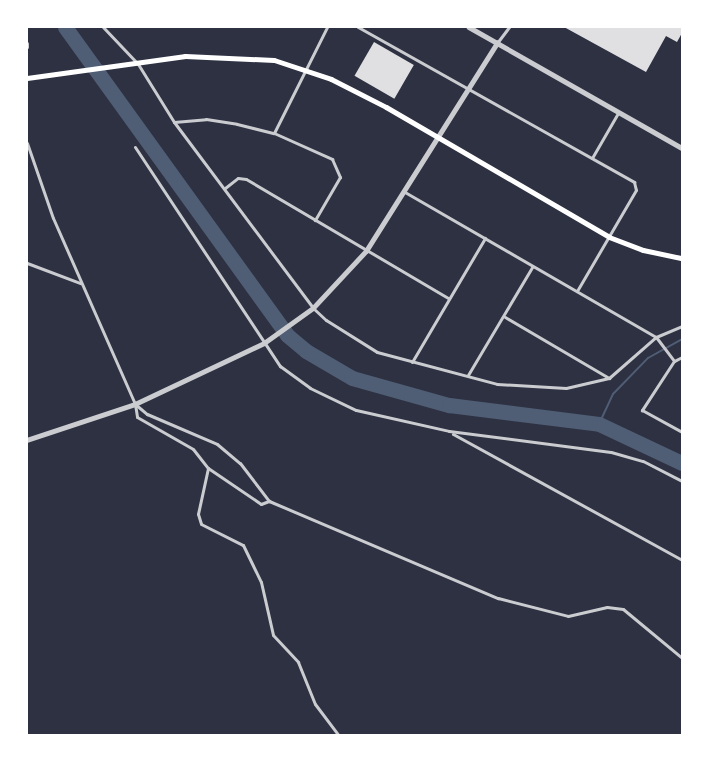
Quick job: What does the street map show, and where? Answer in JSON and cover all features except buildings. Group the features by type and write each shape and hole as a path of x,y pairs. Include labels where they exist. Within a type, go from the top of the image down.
{"main road":[{"path":"29,77 219,55 274,60 306,69 386,107 609,237 643,250 682,258"}],"street":[{"path":"103,27 138,64 174,122 313,308 326,320 378,352 517,387 566,388 609,378 656,337 682,326"},
{"path":"274,133 327,27"},
{"path":"358,27 470,87 634,182 636,190 577,291"},
{"path":"469,27 682,148"},
{"path":"27,440 135,404 264,343 313,308 366,250 509,27"},
{"path":"592,158 618,112"},
{"path":"174,122 206,119 274,133 332,159 340,177 315,220"},
{"path":"27,143 80,283 135,404 137,417 193,449 208,468 261,504 269,501"},
{"path":"135,147 280,366 310,388 356,410 449,431 611,452 643,461 682,481"},
{"path":"225,188 238,178 246,179 448,298"},
{"path":"404,191 656,337 674,361"},
{"path":"412,362 484,238"},
{"path":"27,263 80,283"},
{"path":"468,375 505,317 532,267"},
{"path":"505,317 609,378"},
{"path":"682,357 674,361 642,410 682,432"},
{"path":"135,404 147,414 217,444 240,463 269,501 498,598 568,616 607,607 623,609 682,658"},
{"path":"449,431 682,560"},
{"path":"208,468 198,514 201,524 243,545 261,582 273,636 298,662 315,704 338,735"}],"waterway":[{"path":"65,27 287,335 306,351 352,378 449,405 599,424 682,463"},
{"path":"599,424 613,394 648,358 682,339"}]}
